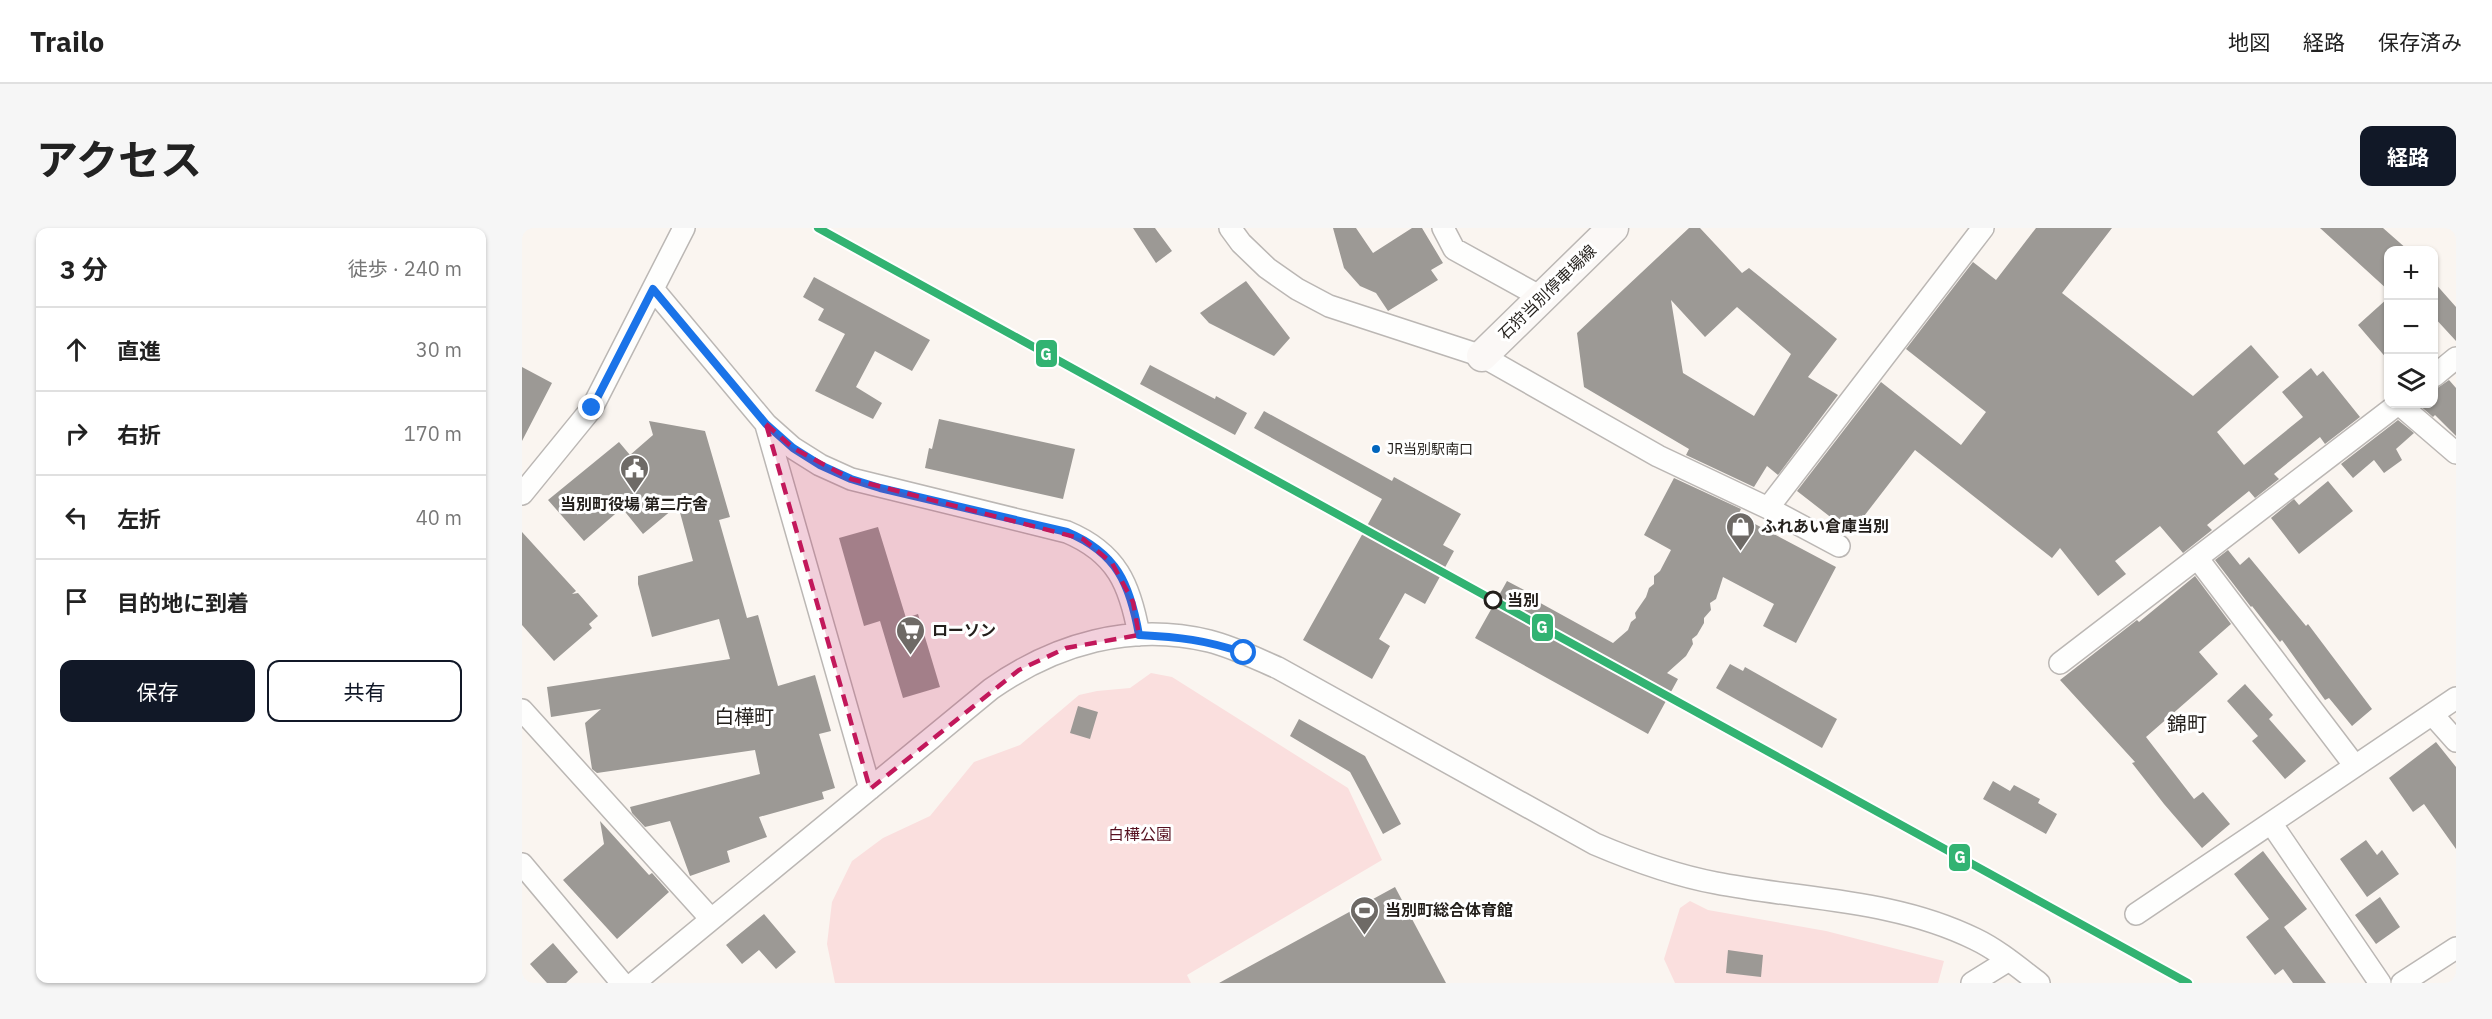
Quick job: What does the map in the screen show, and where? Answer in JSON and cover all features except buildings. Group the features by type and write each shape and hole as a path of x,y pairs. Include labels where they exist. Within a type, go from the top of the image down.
{"main road":[{"name":"石狩当別停車場線","path":"1482,356 1613,228"}],"street":[{"path":"522,494 592,408 684,228"},
{"path":"1230,228 1241,243 1267,268 1329,306 1482,356 1658,456 1768,508 1839,546"},
{"path":"1443,228 1454,249 1541,297"},
{"path":"1768,508 1983,228"},
{"path":"653,289 766,424 793,448 820,465 851,479 880,488 1067,532 1083,539 1112,563 1123,580 1133,602 1139,635"},
{"path":"2438,372 2456,358"},
{"path":"2060,663 2393,408"},
{"path":"2403,408 2456,453"},
{"path":"766,424 870,789"},
{"path":"2198,559 2355,766"},
{"path":"634,983 991,689 1019,670 1066,648 1100,640 1139,635 1209,641 1278,668 1595,844 1645,865 1718,884 1906,913 1976,939 2039,983"},
{"path":"2136,914 2456,698"},
{"path":"522,710 711,919"},
{"path":"2432,714 2456,741"},
{"path":"2271,823 2380,983"},
{"path":"522,864 622,983"},
{"path":"2403,983 2456,948"},
{"path":"1972,983 2008,960"}],"highlighted area":[{"path":"766,424 793,448 851,479 1083,539 1112,563 1133,602 1139,635 1066,648 1019,670 870,789"}],"green space":[{"name":"白樺公園","path":"1151,673 1172,677 1348,788 1382,860 1187,975 1191,983 835,983 827,944 832,902 852,861 883,838 930,816 974,762 1020,745 1079,695 1130,688"},
{"path":"1690,901 1708,910 1826,931 1944,961 1938,983 1675,983 1664,959 1680,908"}],"transit line":[{"name":"G","path":"818,228 2188,983"}],"place":[{"name":"JR当別駅南口","path":"1376,449"},
{"name":"当別町役場 第二庁舎","path":"634,494"},
{"name":"ふれあい倉庫当別","path":"1740,552"},
{"name":"当別","path":"1493,600"},
{"name":"ローソン","path":"911,656"},
{"name":"当別町総合体育館","path":"1364,936"}],"district":[{"name":"白樺町","path":"744,716"},
{"name":"錦町","path":"2187,723"}],"route":[{"path":"592,408 653,289 766,424 793,448 820,465 851,479 880,488 1067,532 1083,539 1112,563 1123,580 1133,602 1139,635 1209,641 1244,653"}]}
